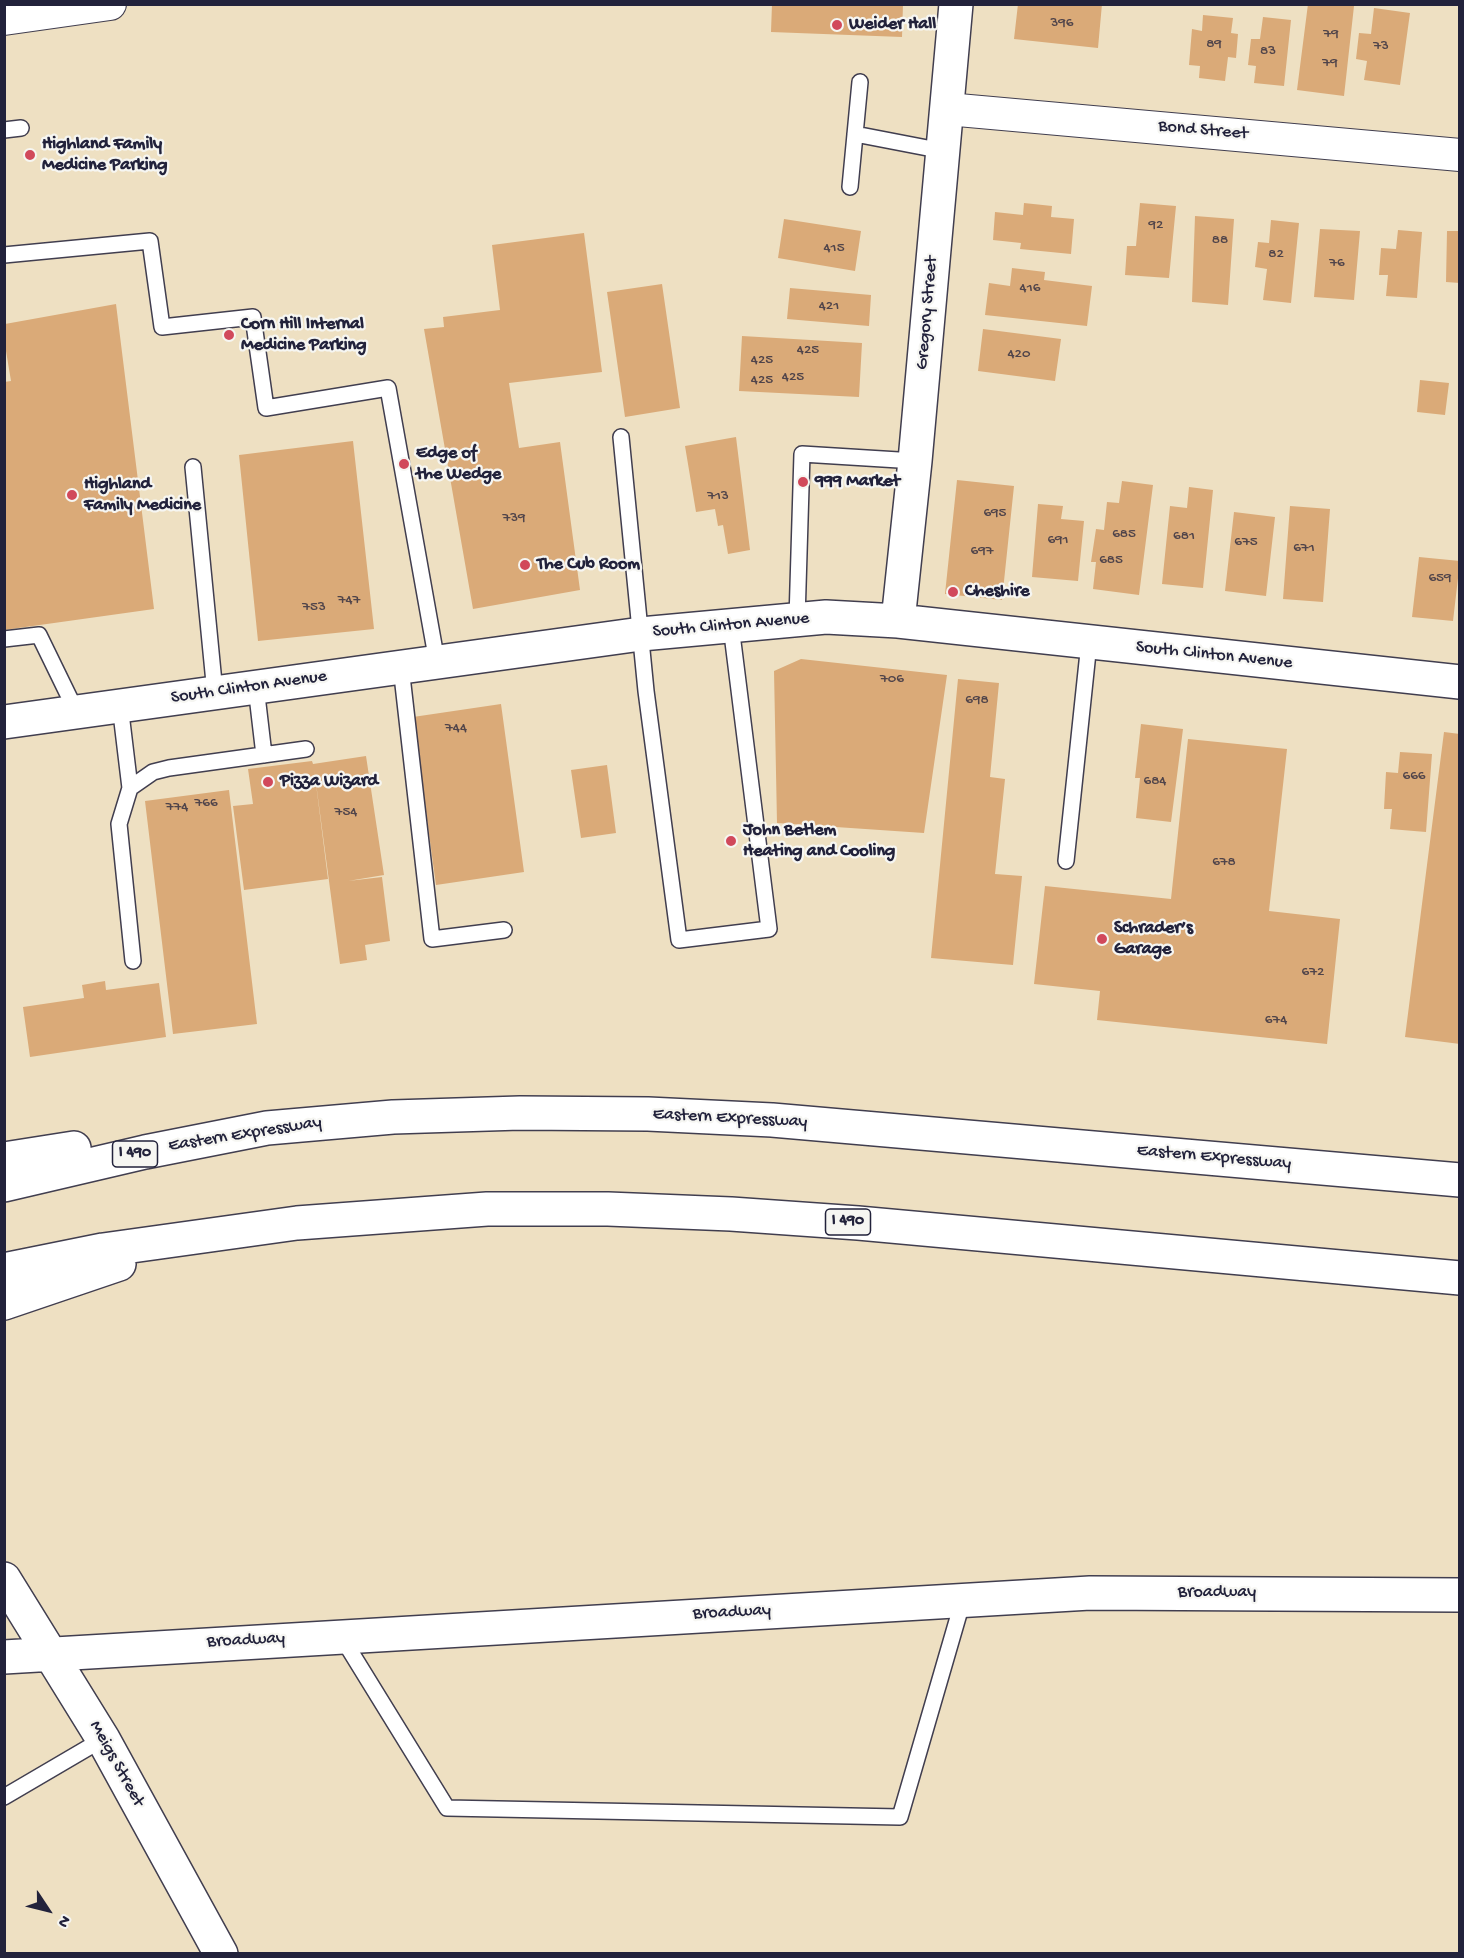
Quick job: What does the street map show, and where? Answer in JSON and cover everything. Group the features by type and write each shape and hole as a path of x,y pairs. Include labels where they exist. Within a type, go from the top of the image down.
{"main road":[{"name":"Gregory Street","path":"898,621 915,461 956,4"},
{"name":"South Clinton Avenue","path":"4,722 641,634 797,619 857,618 898,621 1460,682"},
{"name":"Eastern Expressway","path":"4,1185 144,1152 267,1128 455,1114 658,1114 898,1130 1460,1180"},
{"path":"4,1159 143,1139 267,1128"},
{"name":"I 490","path":"4,1270 103,1250 236,1230 363,1217 487,1209 696,1212 858,1223 1460,1278"},
{"path":"4,1303 168,1248 236,1230"},
{"name":"Meigs Street","path":"4,1579 103,1739 221,1953"},
{"name":"Broadway","path":"4,1657 50,1652 1090,1593 1460,1595"}],"street":[{"path":"4,19 110,4"},
{"name":"Bond Street","path":"947,109 1460,155"}],"lane":[{"path":"850,187 860,82"},
{"path":"4,130 21,128"},
{"path":"855,134 943,151"},
{"path":"4,255 150,241 162,327 253,317 266,408 388,388 437,662"},
{"path":"621,437 646,691 679,940 769,929 732,626"},
{"path":"797,619 802,454 915,461"},
{"path":"193,466 215,693"},
{"path":"4,639 39,635 76,711"},
{"path":"1066,861 1089,643"},
{"path":"401,667 432,939 504,930"},
{"path":"256,687 264,755"},
{"path":"120,705 130,788 119,824 133,962"},
{"path":"130,788 153,772 169,768 306,749"},
{"path":"341,1636 447,1808 900,1817 963,1600"},
{"path":"4,1797 103,1739"}],"building":[{"name":"Weider Hall","path":"772,4 903,4 902,37 771,32"},
{"path":"1018,4 1102,4 1098,48 1014,39"},
{"path":"1308,4 1354,6 1344,96 1297,90"},
{"path":"1374,8 1410,13 1400,85 1364,80 1367,61 1356,59 1359,33 1371,34"},
{"path":"1203,15 1233,18 1231,33 1238,34 1236,58 1228,57 1225,81 1199,78 1200,66 1189,65 1192,29 1202,31"},
{"path":"1263,17 1291,20 1284,86 1254,83 1256,66 1248,65 1251,39 1260,39"},
{"path":"1024,203 1052,206 1051,217 1074,219 1071,254 1020,249 1021,243 993,240 995,212 1023,215"},
{"path":"1140,203 1176,206 1169,278 1125,275 1127,246 1136,246"},
{"path":"1195,216 1234,219 1228,305 1192,302"},
{"path":"784,219 861,231 855,271 778,258"},
{"path":"1271,220 1299,223 1291,303 1263,300 1267,269 1255,267 1258,242 1269,243"},
{"path":"1320,229 1360,231 1354,300 1314,297"},
{"path":"1398,230 1422,232 1417,298 1386,296 1388,275 1379,275 1381,248 1396,249"},
{"path":"1447,231 1460,231 1460,283 1446,282"},
{"path":"584,233 602,372 509,383 519,448 560,442 580,590 473,609 424,329 444,327 443,317 500,310 492,245"},
{"path":"1012,268 1045,272 1044,280 1092,286 1087,326 985,315 989,283 1010,286"},
{"path":"662,284 680,408 625,417 607,292"},
{"path":"790,288 871,295 869,326 787,319"},
{"name":"Highland Family Medicine","path":"116,304 154,609 4,630 4,382 11,381 5,345 5,324"},
{"path":"983,329 1061,339 1055,381 978,371"},
{"path":"742,336 862,343 859,397 739,391"},
{"path":"1420,380 1449,383 1445,415 1417,412"},
{"path":"736,437 750,550 728,554 723,525 718,526 715,509 696,512 685,446"},
{"path":"353,441 374,629 258,641 239,455"},
{"path":"957,480 1014,486 1002,600 945,594"},
{"path":"1122,481 1153,485 1139,595 1093,589 1096,562 1091,562 1096,529 1104,530 1107,502 1119,503"},
{"path":"1189,487 1213,490 1203,588 1162,584 1170,506 1187,508"},
{"path":"1038,504 1063,506 1061,519 1084,521 1078,581 1032,577"},
{"path":"1290,506 1330,509 1323,602 1283,599"},
{"path":"1234,512 1275,517 1266,596 1225,591"},
{"path":"1419,557 1460,561 1453,621 1412,617"},
{"path":"801,659 947,675 924,833 777,823 774,671"},
{"path":"958,679 999,683 990,777 1005,779 995,874 1022,876 1013,965 931,958"},
{"path":"501,704 524,872 436,885 413,717"},
{"path":"1141,724 1183,729 1171,822 1136,818 1140,778 1135,778"},
{"path":"1444,732 1460,734 1460,1044 1405,1037"},
{"path":"1188,739 1287,749 1269,911 1340,919 1327,1044 1097,1020 1100,991 1034,984 1045,886 1171,899"},
{"path":"1400,752 1432,754 1426,832 1390,829 1392,809 1384,809 1386,772 1398,773"},
{"path":"366,756 384,875 348,881 382,877 390,941 365,945 367,960 340,964 314,768 328,879 244,890 233,806 253,804 248,769 312,761 313,764"},
{"path":"607,765 616,833 581,838 571,770"},
{"path":"229,790 257,1024 173,1034 145,801"},
{"path":"105,981 106,990 159,983 166,1037 30,1057 23,1007 84,998 82,985"}],"place":[{"name":"Weider Hall","path":"837,25"},
{"name":"Highland Family Medicine Parking","path":"30,155"},
{"name":"Corn Hill Internal Medicine Parking","path":"229,335"},
{"name":"Edge of the Wedge","path":"404,464"},
{"name":"999 Market","path":"803,482"},
{"name":"Highland Family Medicine","path":"72,495"},
{"name":"The Cub Room","path":"525,565"},
{"name":"Cheshire","path":"953,592"},
{"name":"Pizza Wizard","path":"268,782"},
{"name":"John Betlem Heating and Cooling","path":"731,841"},
{"name":"Schrader’s Garage","path":"1102,939"}]}
